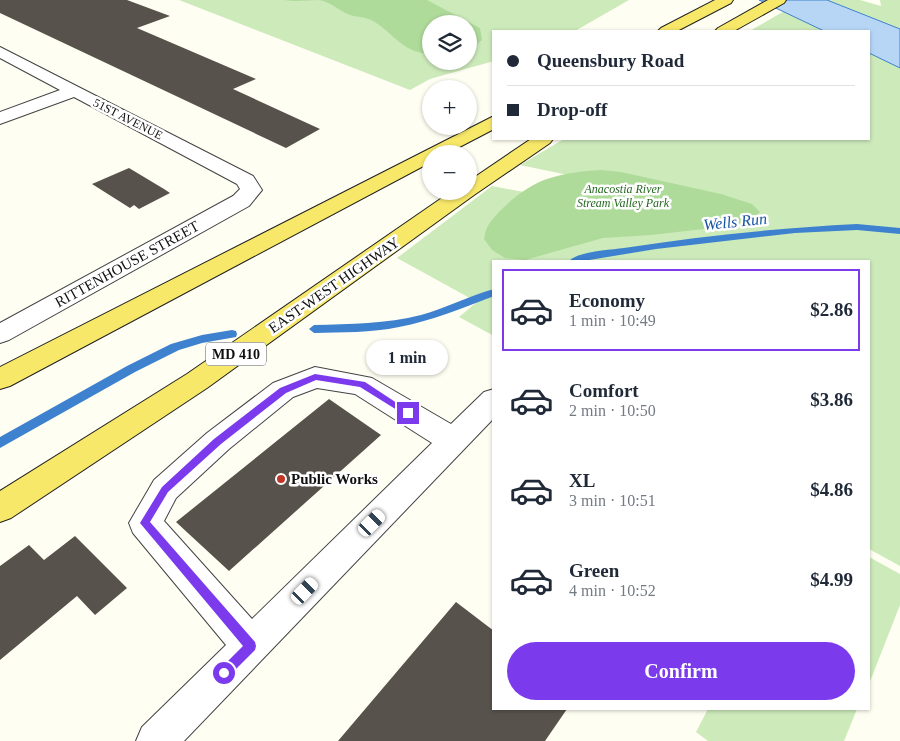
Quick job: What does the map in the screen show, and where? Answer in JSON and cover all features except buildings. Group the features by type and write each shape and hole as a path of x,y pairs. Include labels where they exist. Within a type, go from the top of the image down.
{"main road":[{"path":"725,30 779,0"},
{"path":"668,30 722,2"},
{"path":"448,145 492,122"},
{"name":"EAST-WEST HIGHWAY","path":"477,184 542,140"},
{"path":"0,379 422,159"},
{"name":"EAST-WEST HIGHWAY","path":"0,508 197,381 454,200"}],"street":[{"name":"51ST AVENUE","path":"0,52 246,180 251,190"},
{"path":"0,118 75,91"},
{"name":"RITTENHOUSE STREET","path":"0,334 241,201 251,190"},
{"path":"251,646 145,523 165,490 218,441 283,390 315,377 362,384 454,441"},
{"path":"156,741 492,402"}],"green space":[{"path":"179,0 629,0 577,30 492,30 492,62 477,66 477,15 422,15 422,70 462,70 422,80 422,83 410,90"},
{"path":"284,0 319,0 297,1"},
{"path":"319,0 427,0 455,15 422,15 422,53 406,47 373,21 350,15"},
{"name":"Anacostia River Stream Valley Park","path":"803,0 860,0 881,6 880,0 900,0 900,566 870,550 870,260 492,260 492,335 459,317 477,302 397,258 474,200 477,200 477,197 492,186 560,199 568,175 520,165 562,140 870,140 870,30 752,30"},
{"path":"477,26 480,28 482,40 477,44"},
{"path":"601,170 621,172 721,194 752,204 760,212 752,220 730,226 651,235 603,238 525,260 505,258 492,250 484,239 487,227 494,217 515,197 531,186 560,175"},
{"path":"870,558 900,574 900,605 870,681"},
{"path":"707,710 857,710 844,741 708,741 696,732"}],"water":[{"path":"759,0 827,0 900,29 900,68 870,53 870,30 822,30"}],"waterway":[{"name":"Wells Run","path":"577,260 585,257 656,246 795,230 857,227 900,231"},
{"name":"Wells Run","path":"314,329 362,328 398,324 442,312 492,293"},
{"path":"0,443 131,369 175,347 202,339 232,334"}],"place":[{"name":"Public Works","path":"281,479"}],"route":[{"path":"224,673 251,646 145,523 165,490 218,441 283,390 315,377 362,384 408,413"}]}
